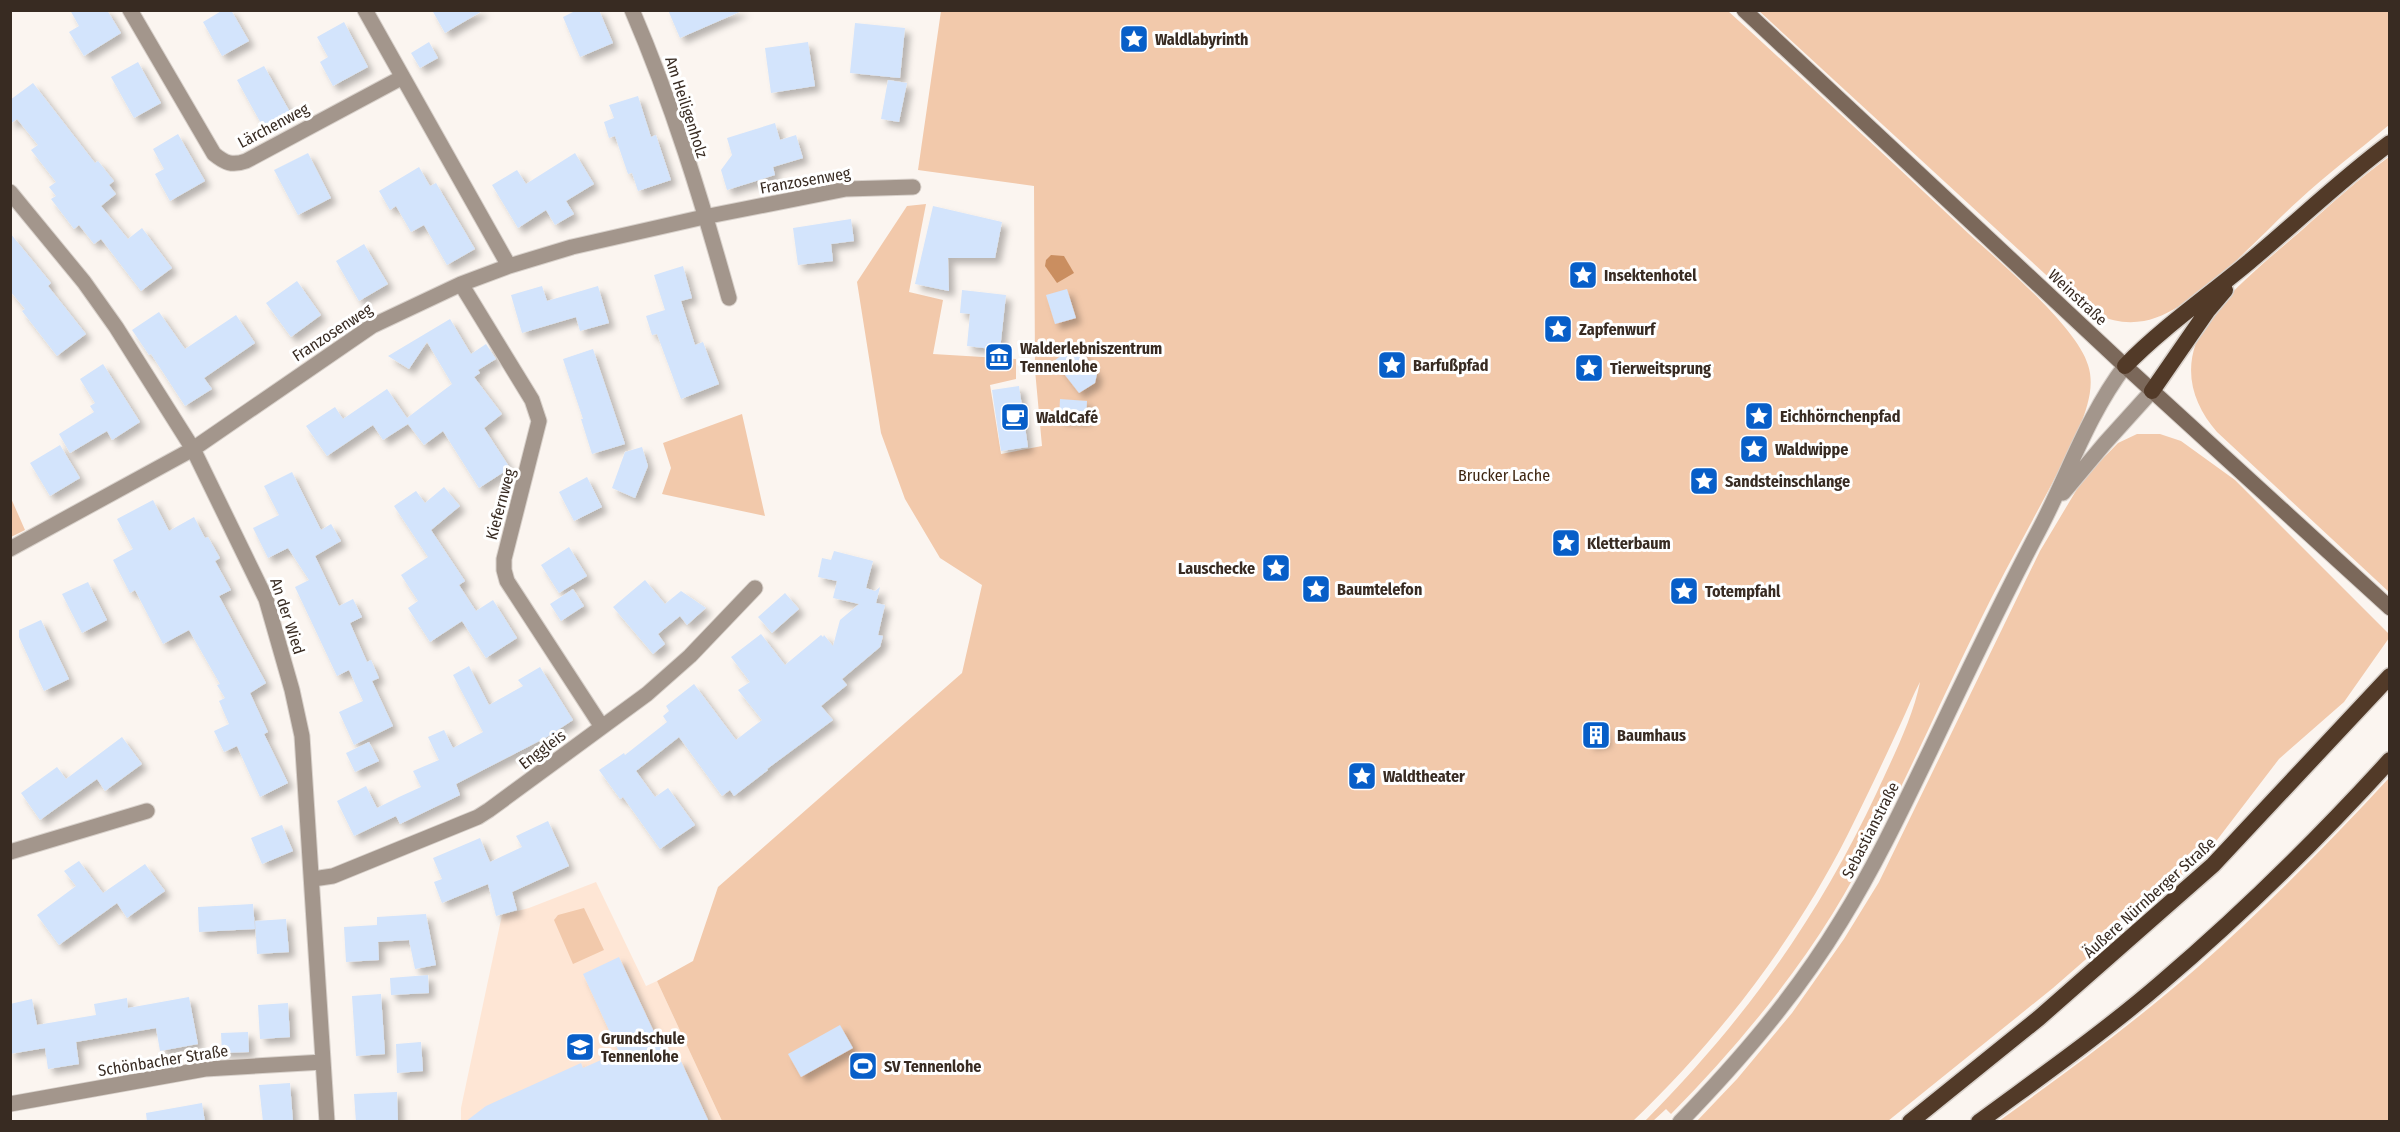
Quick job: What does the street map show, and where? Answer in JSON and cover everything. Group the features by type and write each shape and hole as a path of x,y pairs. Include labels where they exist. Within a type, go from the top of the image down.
{"highway":[{"path":"2126,366 2171,323 2249,262 2390,143"},
{"path":"2152,391 2208,310 2249,262"},
{"name":"Äußere Nürnberger Straße","path":"1910,1122 2038,1018 2213,865 2390,676"},
{"path":"1979,1122 2102,1031 2208,942 2301,854 2390,760"}],"main road":[{"name":"Weinstraße","path":"1744,10 2152,391 2390,608"}],"street":[{"name":"Lärchenweg","path":"130,10 214,154 223,162 235,165 246,161 401,78"},
{"path":"365,10 401,78 509,266"},
{"name":"Am Heiligenholz","path":"632,10 660,77 704,217"},
{"name":"Franzosenweg","path":"10,549 193,449 372,326 461,284 509,266 572,247 704,217 846,189 913,187"},
{"name":"An der Wied","path":"10,192 84,282 116,327 193,449 260,584 279,644 302,736 327,1122"},
{"path":"704,217 729,298"},
{"name":"Kiefernweg","path":"461,284 532,400 539,421 504,559 507,582 602,727"},
{"name":"Sebastianstraße","path":"1680,1122 1743,1056 1804,977 1841,921 1895,824 2000,605 2043,523 2086,428 2102,399 2126,366"},
{"name":"Sebastianstraße","path":"2043,523 2086,464 2152,391"},
{"name":"Enggleis","path":"313,879 333,876 478,817 647,694 680,666 755,588"},
{"path":"10,852 147,811"},
{"name":"Schönbacher Straße","path":"10,1104 205,1068 323,1062"}],"shaded area":[{"path":"1051,255 1064,256 1074,273 1057,283 1045,266 1046,260"},
{"name":"Grundschule Tennenlohe","path":"596,882 646,986 657,981 722,1121 461,1122 461,1108 502,915 529,908"}],"green space":[{"name":"Brucker Lache","path":"941,11 1728,11 2036,296 2069,332 2081,350 2088,365 2091,381 2080,427 1990,600 1873,843 1833,913 1778,993 1716,1067 1671,1114 1666,1109 1653,1121 1645,1121 1715,1045 1746,1007 1803,926 1854,839 1877,792 1907,724 1920,682 1848,834 1804,912 1779,950 1725,1022 1665,1090 1633,1121 722,1121 657,981 693,961 718,887 962,673 982,585 940,558 905,499 881,433 857,282 907,206 926,204 909,292 943,300 933,354 1016,359 1016,379 990,385 1001,454 1042,446 1035,370 1034,186 918,170"},
{"path":"1759,11 2389,11 2389,125 2320,181 2205,288 2163,315 2144,321 2123,322 2095,313 2069,296"},
{"path":"2389,157 2389,592 2217,432 2198,402 2191,367 2196,343 2203,328 2243,282 2344,192"},
{"path":"742,414 765,516 662,494 671,468 663,443"},
{"path":"2137,434 2160,434 2181,441 2235,480 2389,634 2389,638 2344,702 2279,759 2217,840 2180,877 2053,988 1888,1121 1696,1122 1737,1079 1792,1013 1844,939 1879,882 2040,551 2083,479 2118,443"},
{"path":"10,496 25,530 11,537 10,536"},
{"path":"2389,778 2389,1121 1999,1121 2100,1046 2198,967 2296,875"},
{"path":"584,908 604,950 573,964 554,920 558,915"}],"building":[{"path":"70,10 107,10 121,33 84,56 69,32 79,26"},
{"path":"223,10 231,10 249,41 222,56 203,22"},
{"path":"432,10 484,10 445,33"},
{"path":"577,10 599,10 613,43 580,57 563,17"},
{"path":"668,10 744,10 680,38"},
{"path":"344,22 368,67 333,86 320,62 328,57 317,37"},
{"path":"855,23 905,28 900,78 850,73"},
{"path":"429,42 438,58 420,68 411,53"},
{"path":"808,42 815,86 771,93 765,48"},
{"path":"138,62 161,103 134,118 111,77"},
{"path":"264,66 290,112 263,127 237,80"},
{"path":"888,80 907,83 899,122 881,119"},
{"path":"33,83 95,163 98,161 114,181 109,185 116,194 101,206 128,239 142,228 172,268 141,291 101,239 94,244 79,225 74,229 51,199 56,196 49,187 56,182 31,150 38,145 17,119 10,124 10,100"},
{"path":"638,96 651,137 656,135 671,180 638,191 632,173 628,174 615,136 609,138 604,122 614,118 609,105"},
{"path":"775,123 780,140 796,135 803,158 773,167 775,175 727,190 721,170 732,155 727,138"},
{"path":"178,134 205,181 170,201 155,174 164,169 153,149"},
{"path":"308,153 331,198 298,215 274,170"},
{"path":"575,153 594,184 566,201 574,214 555,225 546,210 518,228 492,185 517,170 526,184"},
{"path":"419,167 430,186 436,183 475,249 447,265 424,225 411,232 396,206 390,210 379,191"},
{"path":"933,206 1002,222 995,258 948,258 949,291 915,284"},
{"path":"851,219 854,241 831,244 833,261 798,265 793,228"},
{"path":"10,233 51,283 48,286 86,334 57,356 22,311 25,309 10,291"},
{"path":"364,244 388,284 359,301 336,261"},
{"path":"683,266 692,298 681,301 695,345 703,342 719,384 681,399 657,334 652,335 646,316 665,310 654,275"},
{"path":"297,281 321,315 291,337 266,303"},
{"path":"542,286 547,301 598,286 609,323 580,331 576,317 522,333 511,295"},
{"path":"1067,289 1076,318 1055,324 1046,295"},
{"path":"962,290 1006,295 1000,350 967,346 970,314 960,313"},
{"path":"159,312 185,349 236,315 255,343 204,378 212,389 185,406 151,354 149,355 132,330"},
{"path":"450,319 471,354 486,344 496,359 478,370 480,373 474,377 502,414 484,428 510,468 479,488 443,431 424,445 408,424 383,440 373,425 327,456 306,426 335,407 343,419 387,389 407,418 452,384 427,342 409,369 388,356"},
{"path":"1076,344 1097,374 1095,383 1079,393 1054,361"},
{"path":"593,349 625,444 592,454 563,359"},
{"path":"103,364 140,422 112,440 107,431 70,453 59,434 94,412 90,406 95,403 80,379"},
{"path":"1019,386 1028,447 1001,451 992,390"},
{"path":"1060,399 1087,401 1086,420 1059,419"},
{"path":"60,445 80,478 50,496 30,463"},
{"path":"642,447 648,466 635,498 612,488 625,452"},
{"path":"292,472 321,530 331,524 341,541 315,556 339,606 353,599 362,617 350,623 367,662 371,660 379,678 372,681 393,726 354,745 339,712 363,701 349,670 337,676 295,587 309,580 288,548 268,558 253,528 279,515 264,486"},
{"path":"587,477 602,507 574,521 559,492"},
{"path":"444,487 460,506 431,530 465,581 459,585 476,611 493,600 517,638 486,658 462,621 430,642 408,608 418,601 401,575 428,557 394,506 416,491 425,503"},
{"path":"153,500 169,531 194,517 205,538 208,537 220,558 215,561 231,590 219,596 266,683 250,693 268,732 264,734 288,783 260,797 237,746 224,752 214,731 229,724 219,701 225,698 217,685 220,684 189,630 163,644 135,590 130,593 113,560 133,549 117,519"},
{"path":"569,547 587,576 559,593 541,565"},
{"path":"834,551 873,561 866,588 875,591 880,587 876,603 885,605 878,635 883,636 880,647 842,679 847,685 821,706 833,720 734,796 730,790 722,796 679,737 636,771 655,797 668,788 695,825 660,849 623,797 620,799 599,770 624,753 625,755 667,722 663,716 669,711 666,706 694,684 736,740 762,720 738,690 750,682 731,657 761,634 785,665 821,635 823,637 824,635 833,646 840,620 859,604 833,598 837,581 818,577 822,558 831,560"},
{"path":"645,580 665,604 681,591 706,608 687,625 680,616 658,634 665,644 653,654 613,607"},
{"path":"88,582 107,620 82,633 62,594"},
{"path":"573,589 584,606 561,621 550,604"},
{"path":"785,593 799,609 772,633 758,617"},
{"path":"41,620 69,679 44,691 19,637 19,630"},
{"path":"469,666 489,705 523,686 518,680 540,667 573,720 547,737 456,784 460,795 400,824 396,816 354,836 337,801 366,786 377,808 421,787 413,771 439,760 428,737 444,730 453,748 483,732 453,675"},
{"name":"Baumhaus","path":"1603,724 1606,742 1589,745 1586,728"},
{"path":"122,737 142,764 105,791 97,779 40,820 21,793 57,767 66,779"},
{"path":"369,742 379,761 355,772 346,753"},
{"path":"548,821 569,866 512,892 517,910 496,916 488,884 442,903 434,882 442,879 433,858 480,838 490,862 522,847 516,836"},
{"path":"282,825 293,851 262,864 251,838"},
{"path":"79,861 103,893 145,864 165,891 127,918 117,903 59,945 37,915 76,886 64,871"},
{"path":"253,904 255,929 199,932 198,907"},
{"path":"426,914 436,965 415,969 409,940 378,942 379,960 346,962 344,927 377,925 377,917"},
{"path":"286,919 289,952 257,954 255,921"},
{"path":"619,957 669,1064 680,1059 709,1122 465,1122 486,1106 581,1063 583,1068 619,1052 583,974"},
{"path":"428,975 429,993 391,995 390,978"},
{"path":"381,994 385,1054 356,1056 352,996"},
{"path":"189,997 198,1044 160,1051 156,1028 76,1042 79,1064 48,1069 45,1048 10,1054 10,1004 32,999 37,1025 96,1015 94,1004 127,998 128,1008"},
{"path":"288,1003 290,1037 260,1039 258,1005"},
{"path":"840,1025 853,1048 801,1077 788,1054"},
{"path":"248,1032 249,1052 222,1053 221,1033"},
{"path":"421,1042 423,1071 397,1073 396,1044"},
{"path":"290,1083 293,1122 263,1122 259,1085"},
{"path":"397,1092 398,1122 356,1122 354,1094"},
{"path":"202,1103 205,1122 147,1122 146,1113"}],"place":[{"name":"Waldlabyrinth","path":"1134,39"},
{"name":"Insektenhotel","path":"1583,275"},
{"name":"Zapfenwurf","path":"1558,329"},
{"name":"Walderlebniszentrum Tennenlohe","path":"999,357"},
{"name":"Barfußpfad","path":"1392,365"},
{"name":"Tierweitsprung","path":"1589,368"},
{"name":"Eichhörnchenpfad","path":"1759,416"},
{"name":"WaldCafé","path":"1015,417"},
{"name":"Waldwippe","path":"1754,449"},
{"name":"Sandsteinschlange","path":"1704,481"},
{"name":"Kletterbaum","path":"1566,543"},
{"name":"Lauschecke","path":"1276,568"},
{"name":"Baumtelefon","path":"1316,589"},
{"name":"Totempfahl","path":"1684,591"},
{"name":"Baumhaus","path":"1596,735"},
{"name":"Waldtheater","path":"1362,776"},
{"name":"Grundschule Tennenlohe","path":"580,1047"},
{"name":"SV Tennenlohe","path":"863,1066"}]}
